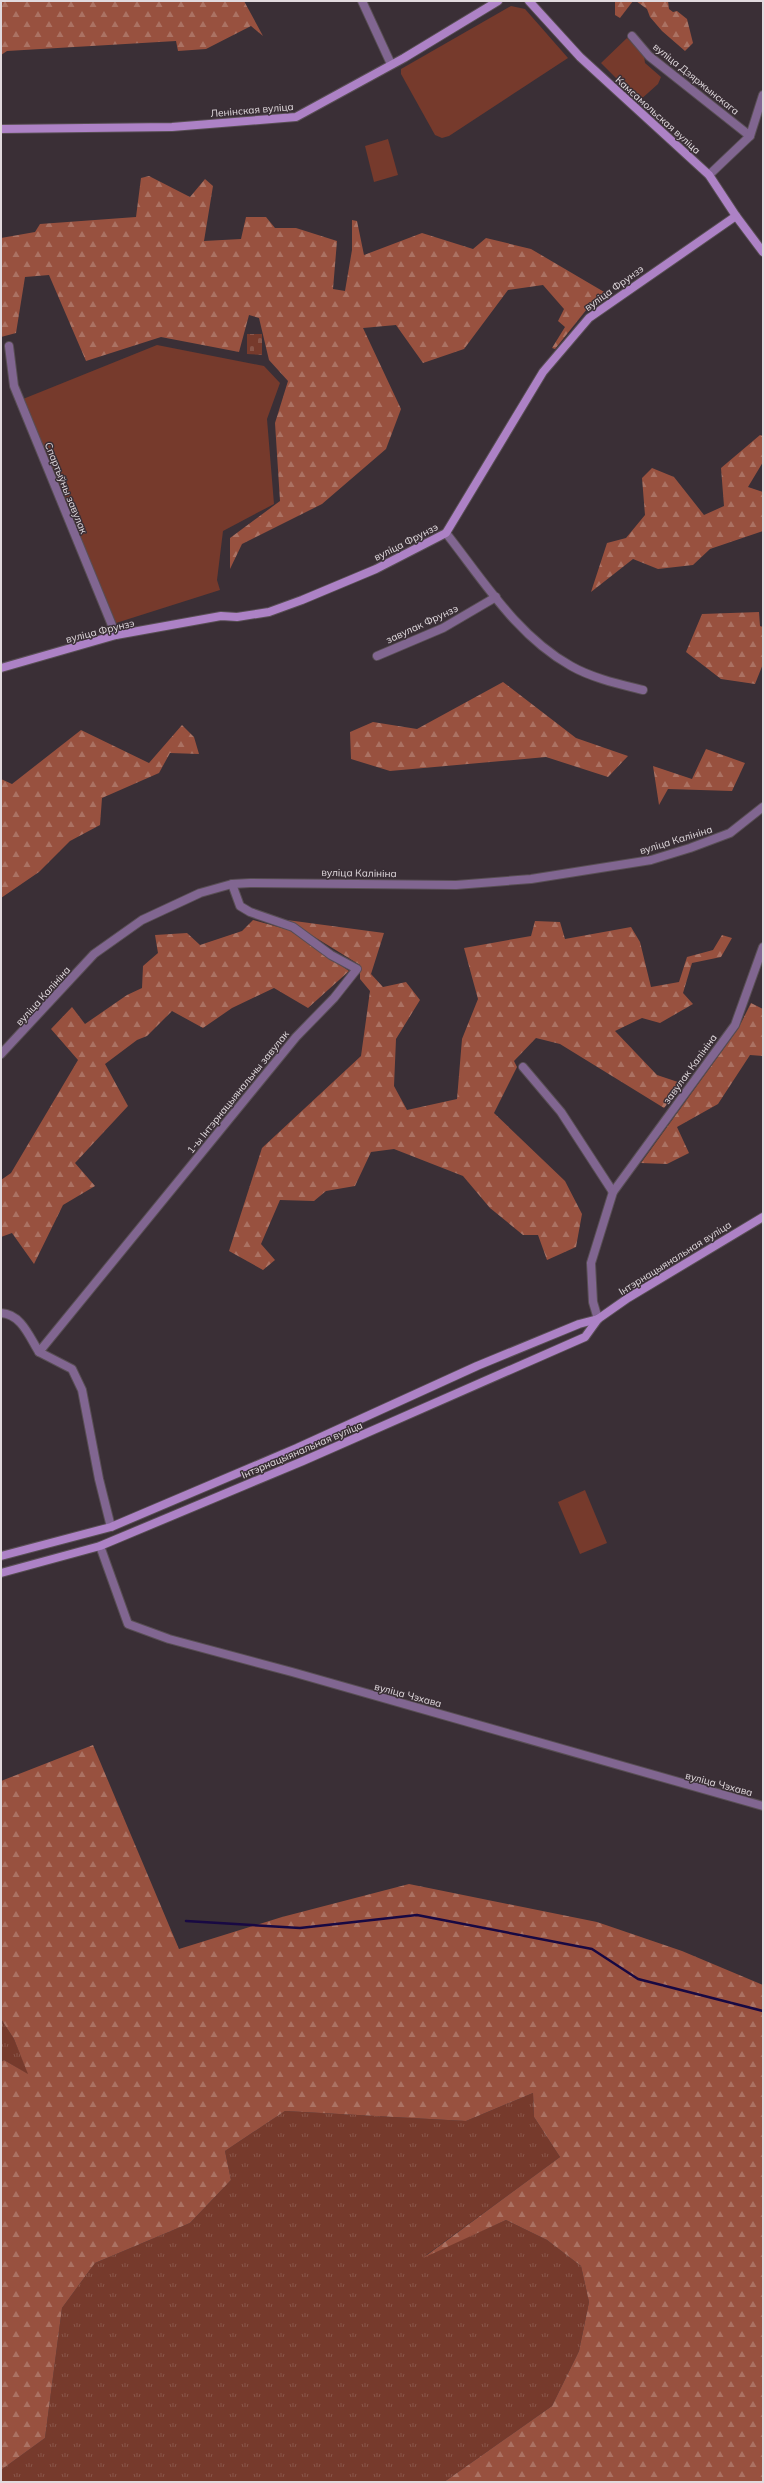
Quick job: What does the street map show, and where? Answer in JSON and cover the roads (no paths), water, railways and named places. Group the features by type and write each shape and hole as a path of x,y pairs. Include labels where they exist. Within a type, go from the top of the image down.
{"main road":[{"name":"Ленінская вуліца","path":"1,129 172,127 296,117 311,111 498,1"},
{"name":"Камсамольская вуліца","path":"529,1 580,57 709,175 736,216 763,252"},
{"name":"вуліца Фрунзэ","path":"1,668 116,635 221,616 237,617 269,612 376,569 446,533 543,372 589,318 736,216"},
{"name":"Інтэрнацыянальная вуліца","path":"1,1574 100,1546 303,1461 585,1337 598,1319 634,1293 763,1217"},
{"name":"Інтэрнацыянальная вуліца","path":"1,1556 111,1527 298,1448 477,1366 579,1324 598,1319"},
{"path":"298,1448 303,1461"},
{"path":"95,1531 100,1546"}],"street":[{"path":"362,1 391,64"},
{"name":"вуліца Дзяржынскага","path":"632,36 648,56 750,136"},
{"path":"709,175 750,136 763,95"},
{"name":"Спартыўны завулак","path":"10,346 14,386 116,635"},
{"path":"446,533 496,597 534,641 571,666 606,680 643,690"},
{"name":"завулак Фрунзэ","path":"377,656 443,628 496,597"},
{"name":"вуліца Калініна","path":"1,1054 94,954 142,920 200,893 232,884 282,882 456,885 531,879 651,860 684,850 730,833 763,807"},
{"name":"1-ы Інтэрнацыянальны завулак","path":"39,1352 296,1037 334,998 357,969 331,955 293,927 250,912 240,906 232,884"},
{"name":"завулак Калініна","path":"598,1319 593,1302 591,1263 614,1192 735,1025 763,947"},
{"path":"523,1067 561,1112 614,1192"},
{"path":"1,1313 9,1313 18,1320 39,1352 72,1369 82,1390 99,1479 111,1527"},
{"name":"вуліца Чэхава","path":"100,1546 128,1624 169,1639 292,1672 763,1806"}],"waterway":[{"path":"186,1921 300,1928 417,1915 592,1949 638,1979 763,2011"}]}
